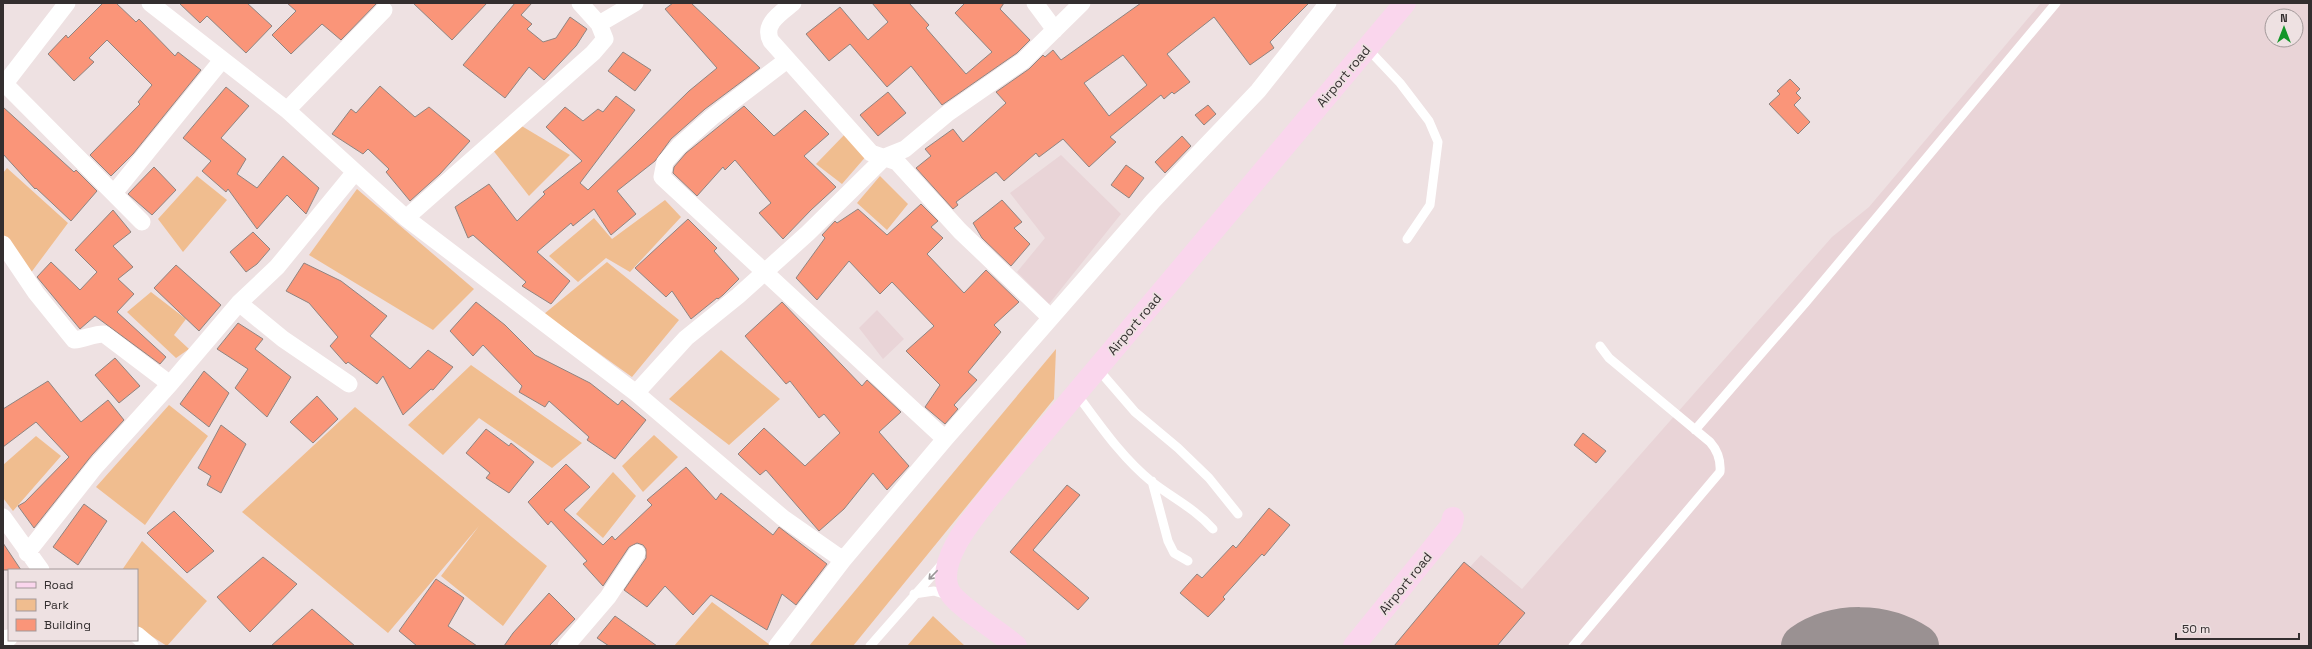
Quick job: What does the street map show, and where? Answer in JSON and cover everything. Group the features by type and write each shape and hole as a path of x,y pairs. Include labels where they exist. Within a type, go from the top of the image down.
{"main road":[{"name":"Airport road","path":"1016,646 950,593 946,570 956,543 1000,484 1366,47 1405,3"},
{"name":"Airport road","path":"1354,646 1451,526 1453,518"}],"street":[{"path":"67,3 4,84 142,222"},
{"path":"150,3 287,110 406,218 636,393 783,518 843,560"},
{"path":"406,218 593,53 605,39 599,24 580,3"},
{"path":"599,24 635,3"},
{"path":"793,3 770,24 768,35 787,60 871,153 897,162 960,231 1050,317"},
{"path":"1035,3 1055,30"},
{"path":"636,393 686,338 738,296 764,271 808,234 885,157 905,150 948,113 1023,61 1082,3"},
{"path":"777,646 843,560 945,439 1050,317 1153,202 1258,92 1328,3"},
{"path":"287,110 384,10"},
{"path":"114,193 222,60"},
{"path":"787,60 712,118 679,146 665,162 662,177 945,439"},
{"path":"27,553 95,467 170,384 239,303 277,267 355,172"},
{"path":"3,244 36,293 74,340 86,339 96,334 104,334 170,384"},
{"path":"239,303 284,339 349,384"},
{"path":"3,517 27,553 40,569"},
{"path":"566,646 608,597 636,553"},
{"path":"138,636 150,646"}],"lane":[{"path":"1695,430 1806,302 2056,3"},
{"path":"1366,47 1400,83 1425,116 1438,142 1430,205 1406,239"},
{"path":"1573,646 1720,472 1721,464 1716,450 1695,430 1609,358 1600,346"},
{"path":"1097,368 1135,412 1209,478 1238,514"},
{"path":"1076,393 1115,444 1152,481 1198,513 1212,529"},
{"path":"1152,481 1168,540 1174,553 1188,561"},
{"path":"870,646 914,594 951,556"},
{"path":"914,594 934,591 943,592 955,598"}],"shaded area":[{"path":"2041,3 2309,3 2309,646 1394,646 1464,562 1470,567 1481,555 1522,589 1832,237 1869,207"},
{"path":"1061,155 1121,214 1049,304 1017,272 1045,238 1010,193"},
{"path":"877,310 904,339 883,359 859,328"}],"green space":[{"path":"520,125 570,155 529,196 492,149"},
{"path":"847,132 868,154 842,184 816,164"},
{"path":"7,168 68,223 30,274 3,236 3,173"},
{"path":"197,176 227,200 183,252 158,219"},
{"path":"880,176 908,204 887,230 857,203"},
{"path":"357,189 474,289 433,330 309,255"},
{"path":"665,200 681,217 630,272 606,258 578,282 549,256 594,218 612,239"},
{"path":"607,262 679,320 632,377 544,314"},
{"path":"151,292 186,319 174,335 189,349 176,358 127,312"},
{"path":"1056,349 1054,399 853,646 809,646"},
{"path":"721,350 780,399 729,445 669,399"},
{"path":"471,365 582,443 552,468 479,418 443,455 408,425"},
{"path":"169,405 208,436 145,525 96,487"},
{"path":"355,407 547,566 503,626 441,576 479,526 388,633 242,512"},
{"path":"654,435 678,457 643,492 622,466"},
{"path":"36,436 61,456 13,511 3,498 3,465"},
{"path":"613,472 636,496 603,538 576,514"},
{"path":"142,541 207,601 167,646 138,628 138,569 123,569"},
{"path":"712,602 770,645 674,646"},
{"path":"933,616 965,646 907,646"}],"building":[{"path":"103,3 116,3 136,22 139,19 175,56 178,52 201,70 133,154 111,176 90,155 140,104 138,102 152,85 107,40 89,58 94,62 74,81 48,54 66,35 68,38"},
{"path":"179,3 247,3 272,26 246,53 207,16 200,23"},
{"path":"287,3 377,3 341,40 322,24 291,54 272,35 296,11"},
{"path":"413,3 487,3 452,40"},
{"path":"515,3 532,3 521,15 532,24 527,29 543,42 556,38 570,17 587,29 576,46 544,80 529,67 505,98 463,65"},
{"path":"673,3 691,3 760,68 705,109 671,139 655,161 617,191 636,214 611,235 594,209 573,226 571,223 537,252 570,281 551,304 522,286 526,282 473,235 468,238 455,207 489,184 517,221 545,194 543,192 582,161 546,127 565,107 583,121 598,109 603,112 616,96 635,110 580,183 588,190 689,91 717,68 665,9"},
{"path":"872,3 909,3 929,25 926,28 966,74 992,52 955,13 965,3 1004,3 1000,9 1030,40 1017,53 942,105 911,66 887,87 850,44 829,61 806,34 840,7 868,40 888,22"},
{"path":"1141,3 1309,3 1270,42 1274,48 1250,65 1214,17 1167,54 1190,82 1174,94 1172,92 1164,99 1161,95 1110,137 1116,142 1089,167 1063,139 1039,157 1036,153 1004,181 996,172 956,202 958,205 953,209 916,168 931,156 925,149 953,129 963,142 1006,103 996,92 1029,69 1043,55 1045,57 1053,50 1061,60","holes":["1123,55 1147,85 1109,116 1084,83"]},
{"path":"623,52 651,70 635,91 608,71"},
{"path":"1790,79 1800,89 1796,93 1801,98 1794,105 1810,122 1798,134 1769,104 1780,94 1777,91"},
{"path":"380,86 415,117 429,107 470,141 440,174 410,201 386,172 389,169 368,149 363,154 332,134 351,109 356,113"},
{"path":"226,87 249,106 221,138 246,159 237,174 257,188 283,156 319,188 306,214 287,195 257,229 228,189 226,192 202,171 211,161 183,138"},
{"path":"888,92 906,113 878,136 860,115"},
{"path":"1208,105 1216,114 1204,125 1195,115"},
{"path":"744,106 774,136 805,110 829,134 804,156 836,187 783,239 759,213 771,203 735,160 725,170 723,167 697,196 673,173 674,167 686,153"},
{"path":"3,107 74,172 76,170 97,191 71,221 36,188 35,189 3,154"},
{"path":"1182,136 1191,146 1165,173 1155,162"},
{"path":"1126,165 1144,178 1129,198 1111,185"},
{"path":"154,167 176,190 152,215 128,194"},
{"path":"1002,200 1022,222 1014,228 1030,244 1011,266 982,238 973,223"},
{"path":"921,204 938,221 931,227 943,238 927,254 964,293 986,270 1019,302 994,325 1001,332 968,372 977,380 954,405 958,409 945,424 925,407 940,385 906,351 934,326 892,282 880,294 849,261 817,300 796,278 825,238 822,235 835,221 837,223 858,209 887,235"},
{"path":"113,210 131,232 113,246 133,267 118,279 134,294 117,312 166,357 160,364 95,316 80,329 37,277 51,262 80,290 97,272 75,250"},
{"path":"688,219 717,248 714,251 739,279 723,295 691,319 672,291 666,297 635,268"},
{"path":"253,232 270,249 257,264 246,272 230,252"},
{"path":"304,263 341,281 387,316 370,336 410,369 428,350 453,367 433,390 431,389 403,415 383,376 377,384 348,362 346,364 330,346 338,337 309,303 286,291"},
{"path":"176,265 221,305 199,331 154,288"},
{"path":"476,302 505,325 535,355 590,383 618,405 622,400 646,420 615,459 587,440 589,437 549,401 545,407 519,392 522,386 483,345 473,356 450,331"},
{"path":"782,302 862,386 867,380 901,412 879,432 909,466 887,490 873,473 844,509 819,531 766,470 760,475 738,454 764,428 805,466 840,433 824,414 819,418 790,381 786,384 745,336"},
{"path":"238,323 263,339 255,349 291,377 267,417 235,388 248,369 217,349"},
{"path":"115,358 140,386 119,403 95,375"},
{"path":"204,371 229,393 209,427 180,404"},
{"path":"48,381 81,422 108,400 124,420 92,455 34,528 18,506 25,502 69,457 36,422 3,447 3,409"},
{"path":"317,396 338,419 313,443 290,422"},
{"path":"221,425 246,444 221,493 207,485 211,476 198,468"},
{"path":"486,429 509,446 511,443 534,462 509,493 486,478 490,473 466,453"},
{"path":"1583,433 1606,451 1596,463 1574,445"},
{"path":"566,464 590,487 564,510 603,545 612,536 615,540 652,505 647,500 686,467 716,500 721,493 773,535 779,527 827,564 796,605 782,594 767,630 711,595 693,615 665,586 647,607 624,590 646,558 646,549 643,545 637,543 629,547 603,586 583,564 587,561 551,521 548,525 528,502"},
{"path":"1067,485 1080,495 1033,550 1089,598 1078,610 1010,552"},
{"path":"84,504 107,521 78,565 53,547"},
{"path":"1269,508 1290,525 1264,556 1262,554 1223,597 1225,599 1208,617 1180,593 1197,574 1202,578 1233,545 1236,548"},
{"path":"174,511 214,551 187,573 147,533"},
{"path":"3,543 20,569 3,570"},
{"path":"263,557 297,584 250,632 217,597"},
{"path":"1464,562 1525,613 1497,646 1394,646"},
{"path":"436,579 464,598 448,626 477,646 417,646 399,631"},
{"path":"549,593 575,619 549,646 504,646 513,633"},
{"path":"312,609 355,646 271,646"},
{"path":"615,616 657,646 609,646 597,638"}],"taxiway":[{"path":"1803,646 1816,638 1830,633 1860,629 1890,633 1917,646"}]}
